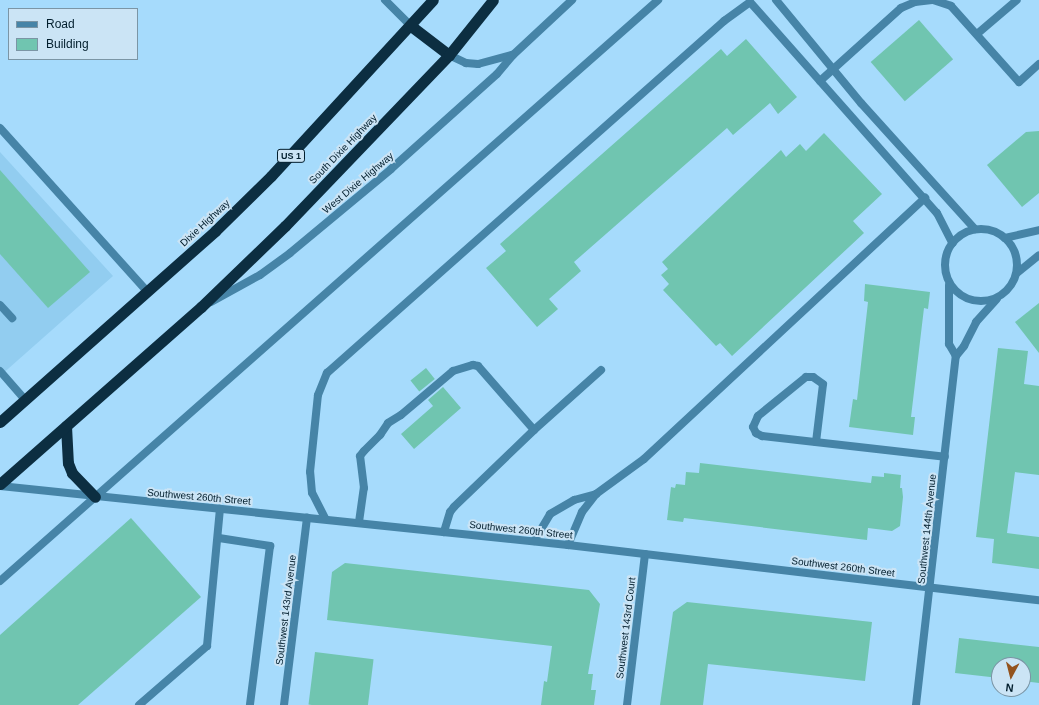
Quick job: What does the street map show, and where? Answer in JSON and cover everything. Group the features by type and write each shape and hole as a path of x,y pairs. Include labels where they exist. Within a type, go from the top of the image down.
{"highway":[{"name":"US 1","path":"411,26 433,0"},
{"name":"South Dixie Highway","path":"201,307 301,210 449,55 493,0"},
{"path":"411,26 449,55"},
{"name":"Dixie Highway","path":"0,422 147,291 271,176 411,26"},
{"path":"0,485 201,307"},
{"path":"66,426 68,462 72,472 95,497"}],"street":[{"path":"384,0 411,26"},
{"name":"West Dixie Highway","path":"201,307 260,275 290,253 391,170 497,74 513,55 572,0"},
{"path":"0,581 658,0"},
{"path":"776,0 833,69 975,229"},
{"path":"820,81 901,8 916,1 932,0 951,6 1019,82 1039,64"},
{"path":"976,34 1017,0"},
{"path":"325,518 312,493 310,472 318,395 327,373 724,21 751,1 820,81 925,198 942,220 952,243"},
{"name":"West Dixie Highway","path":"449,55 466,63 478,64 513,55"},
{"path":"0,128 147,291"},
{"path":"568,545 582,512 596,494 644,459 925,198"},
{"path":"975,229 986,229 1005,238 1016,254 1017,273 1013,283 998,298 976,302 957,293 950,285 944,263 952,243 966,232 975,229"},
{"path":"1005,238 1039,230"},
{"path":"1017,273 1039,255"},
{"name":"Southwest 144th Avenue","path":"950,285 949,344 956,356"},
{"name":"Southwest 144th Avenue","path":"919,705 930,587 956,356 964,346 976,322 998,298"},
{"path":"0,305 12,318"},
{"path":"359,522 364,488 360,456 380,435 388,423 401,415 453,371 466,365 478,366 534,430"},
{"path":"444,532 450,512 454,507 534,430 601,370"},
{"path":"0,371 25,400"},
{"path":"816,442 823,384 813,377 806,377 758,416 753,427 762,436 945,457"},
{"name":"Southwest 260th Street","path":"0,485 95,497 325,518 534,541 1039,600"},
{"path":"534,541 550,514 574,500 596,494"},
{"path":"139,705 207,646 219,538 220,509"},
{"name":"Southwest 143rd Avenue","path":"284,705 306,517"},
{"path":"219,538 270,546 250,705"},
{"name":"Southwest 143rd Court","path":"627,705 645,554"}],"shaded area":[{"path":"0,152 113,276 0,376"}],"building":[{"path":"919,20 953,59 905,101 871,62"},
{"path":"746,39 797,97 778,114 770,103 733,135 727,128 574,262 581,271 549,299 558,309 537,327 486,268 506,251 500,244 721,49 727,56"},
{"path":"1039,131 1039,193 1022,207 987,165 1026,132"},
{"path":"824,133 882,194 853,221 864,233 732,356 720,343 716,346 663,290 669,284 661,275 668,269 662,262 781,150 786,157 800,144 806,151"},
{"path":"0,170 90,272 48,308 0,254"},
{"path":"865,284 930,292 928,309 924,308 911,417 915,417 913,435 849,427 853,399 857,400 868,302 864,301"},
{"path":"1039,303 1039,353 1015,322"},
{"path":"998,348 1028,351 1024,384 1039,386 1039,475 1015,472 1007,533 1039,537 1039,569 992,563 994,539 976,537"},
{"path":"426,368 435,379 419,391 410,381"},
{"path":"443,387 461,408 414,449 401,434 433,406 428,400"},
{"path":"700,463 871,483 872,476 884,477 884,473 901,475 900,488 902,488 903,497 900,526 892,531 868,528 867,540 684,518 683,522 667,520 671,487 675,488 676,484 685,485 686,472 699,473"},
{"path":"131,518 201,597 78,705 0,705 0,635"},
{"path":"345,563 589,590 600,604 588,674 593,674 591,690 596,690 594,705 541,705 544,681 547,682 552,646 327,620 332,572"},
{"path":"687,602 872,622 865,681 708,664 703,705 660,705 673,612"},
{"path":"959,638 1039,647 1039,683 1031,682 1031,657 991,657 991,677 955,673"},
{"path":"315,652 374,659 368,705 309,705"}]}
